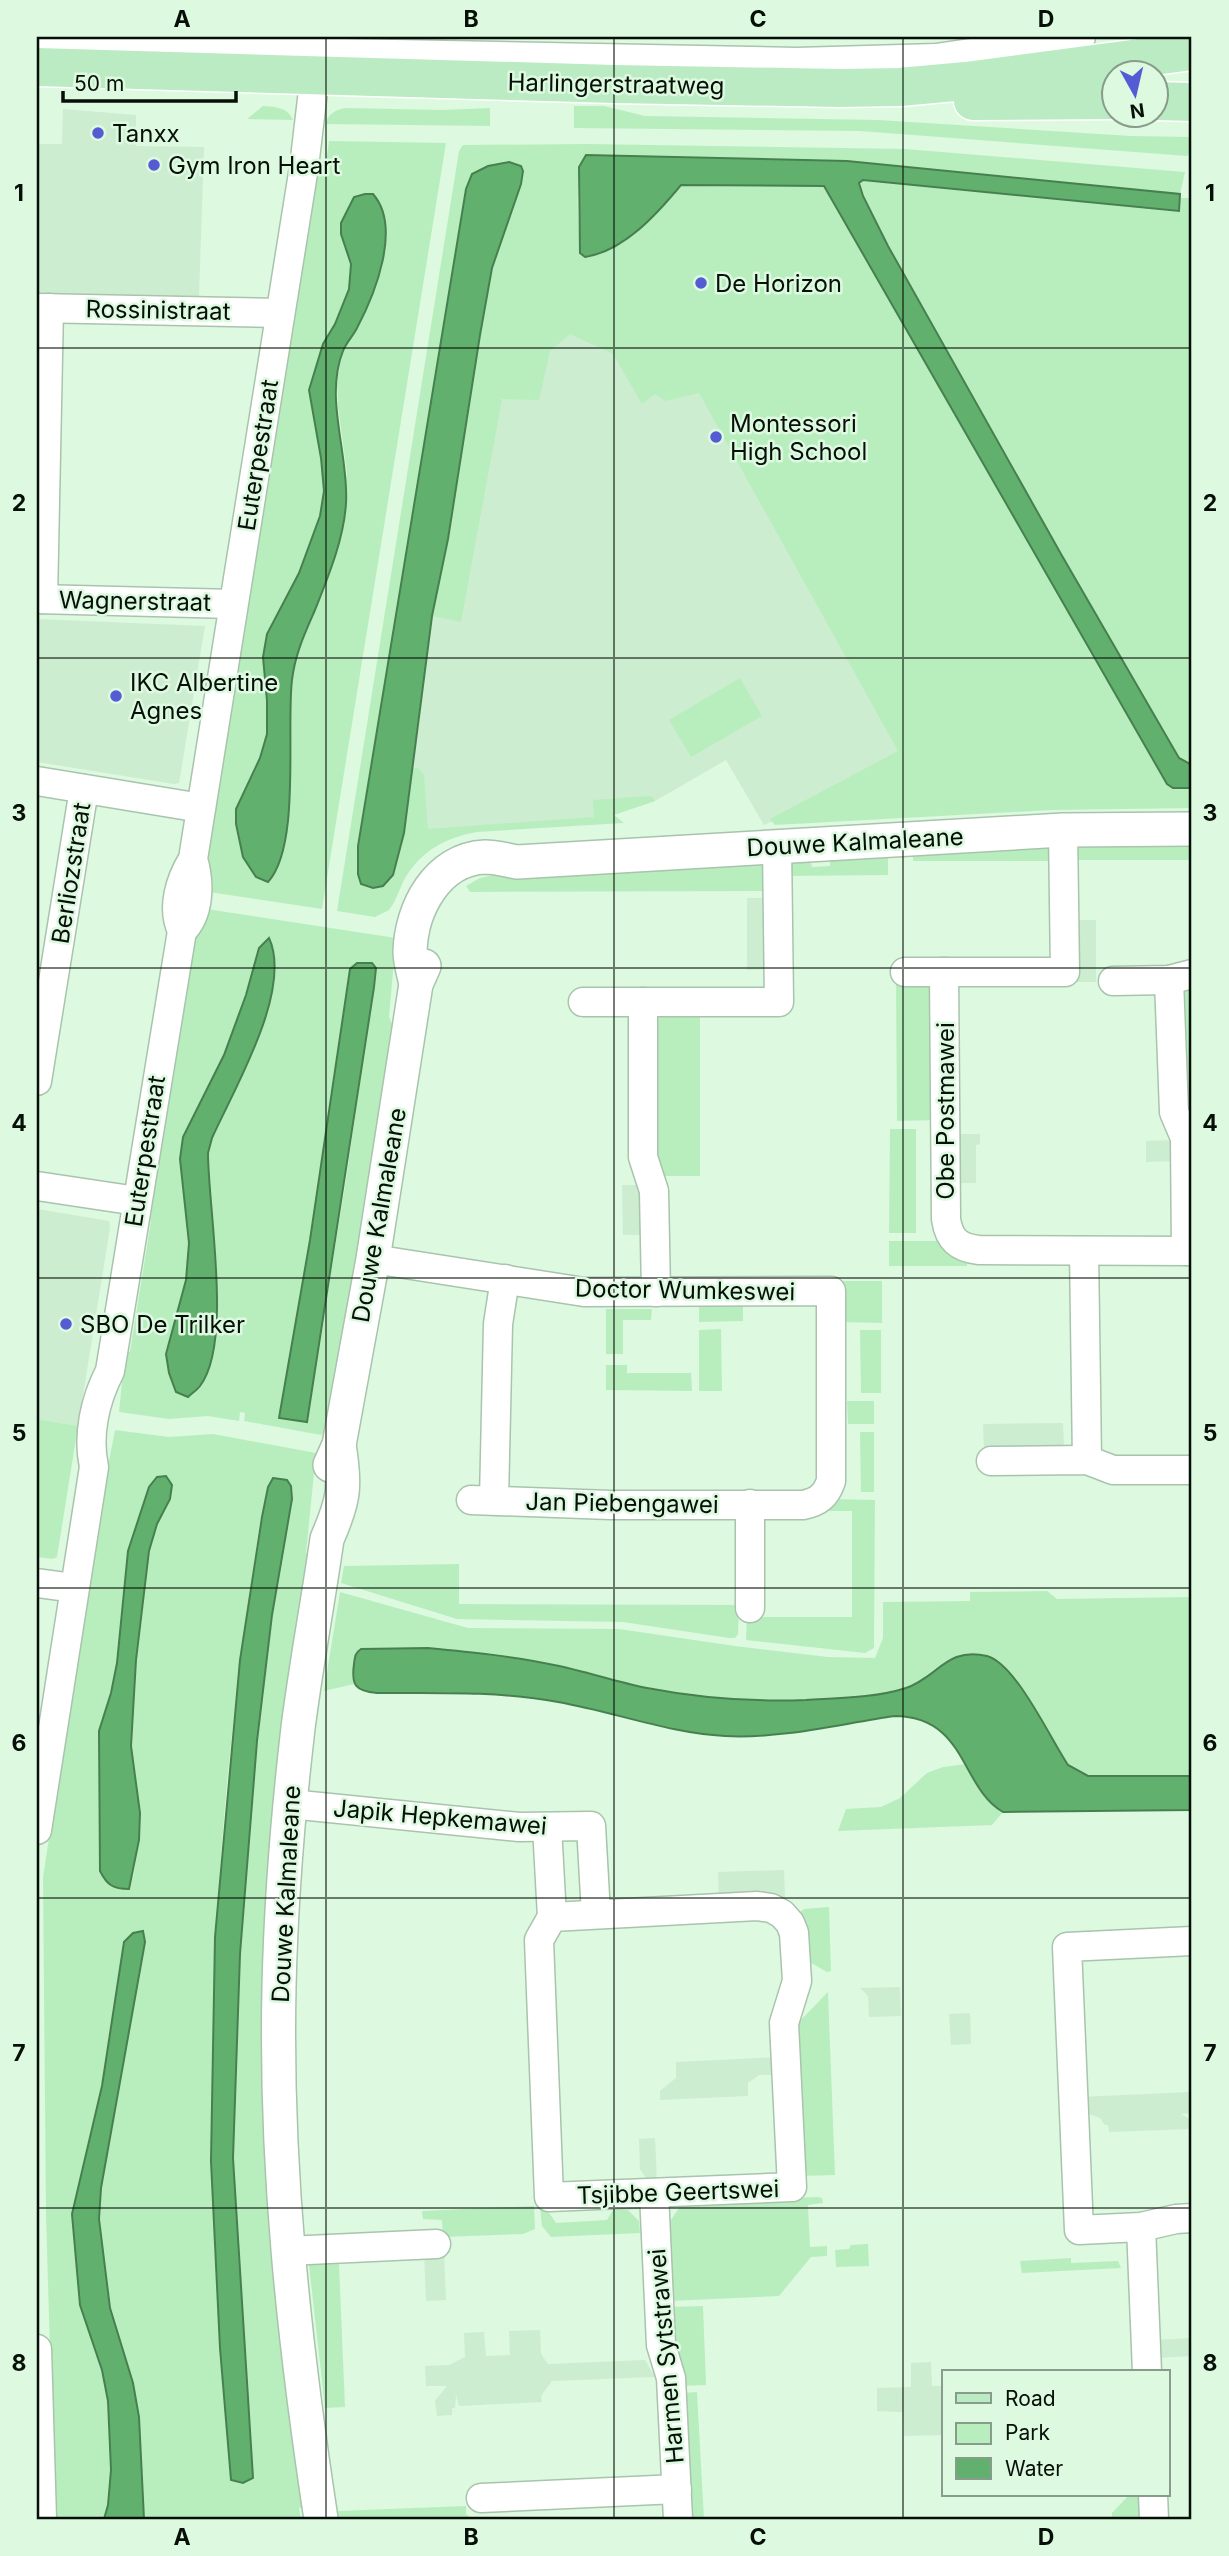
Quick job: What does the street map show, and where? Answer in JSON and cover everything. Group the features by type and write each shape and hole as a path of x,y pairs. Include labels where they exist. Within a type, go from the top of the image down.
{"main road":[{"name":"Harlingerstraatweg","path":"37,67 316,66 754,87 876,87 966,81 1192,51"},
{"name":"Harlingerstraatweg","path":"37,91 316,66 442,103 615,96 900,102 1100,100"},
{"path":"1170,101 1192,102"}],"street":[{"name":"Harlingerstraatweg","path":"37,47 316,66 644,60 898,60 991,51 1081,37"},
{"name":"Euterpestraat","path":"37,1830 94,1467 106,1450 113,1416 116,1395 110,1371 182,931 176,919 179,893 183,875 193,859 280,313 316,66"},
{"name":"Rossinistraat","path":"43,308 280,313"},
{"path":"40,599 43,308"},
{"name":"Wagnerstraat","path":"40,599 233,604"},
{"path":"37,782 201,808"},
{"name":"Berliozstraat","path":"37,1082 85,789"},
{"name":"Douwe Kalmaleane","path":"321,2519 302,2390 287,2251 280,2123 279,1986 290,1804 327,1539 339,1512 345,1479 339,1445 373,1259 416,984 410,954 419,909 434,882 451,867 486,857 517,862 1063,831 1192,829"},
{"path":"905,972 1065,972 1063,831"},
{"path":"583,1002 779,1002 777,846"},
{"name":"Obe Postmawei","path":"944,972 946,1219 951,1239 960,1246 979,1250 1084,1251"},
{"path":"1087,1460 1084,1251 1189,1251 1185,1138 1174,1112 1181,977 1113,981"},
{"path":"643,1002 643,1157 654,1191 656,1292"},
{"path":"37,1186 136,1201"},
{"name":"Doctor Wumkeswei","path":"373,1259 584,1292 831,1291"},
{"name":"Jan Piebengawei","path":"505,1279 498,1324 483,1500 610,1505 814,1503 829,1489 831,1481 831,1291"},
{"path":"991,1461 1087,1460 1113,1470 1192,1470"},
{"name":"Jan Piebengawei","path":"750,1504 750,1608"},
{"path":"37,1583 74,1588"},
{"name":"Japik Hepkemawei","path":"290,1804 519,1827 591,1826 596,1914"},
{"name":"Tsjibbe Geertswei","path":"547,1827 552,1917 539,1940 549,2197 792,2188 784,2024 797,1981 794,1933 790,1923 782,1914 771,1908 757,1906 552,1917"},
{"path":"1192,1941 1067,1947 1079,2230 1141,2227 1192,2218"},
{"name":"Harmen Sytstrawei","path":"654,2193 661,2345 671,2378 678,2519"},
{"path":"1141,2227 1147,2370"},
{"path":"287,2251 436,2244"},
{"path":"37,2349 42,2519"},
{"path":"481,2498 677,2489"},
{"path":"1153,2496 1154,2519"}],"shaded area":[{"path":"63,109 136,115 136,146 204,147 199,296 185,300 37,296 37,144 62,144"},
{"path":"597,255 1015,807 770,822 764,825 726,760 655,801 595,820 404,833 432,616 448,539 480,335"},
{"name":"IKC Albertine Agnes","path":"37,619 205,626 179,783 37,762"},
{"path":"747,898 773,898 773,969 747,970"},
{"path":"1072,920 1096,920 1096,982 1073,982"},
{"path":"952,1134 980,1134 980,1144 976,1145 976,1183 952,1183"},
{"path":"1174,1140 1174,1161 1146,1162 1146,1141"},
{"path":"622,1185 646,1185 647,1235 623,1235"},
{"name":"SBO De Trilker","path":"37,1209 109,1221 78,1426 37,1419"},
{"path":"1063,1423 1064,1448 984,1449 983,1424"},
{"path":"784,1870 785,1897 719,1900 718,1872"},
{"path":"900,1987 901,2016 869,2017 868,1996 860,1988"},
{"path":"970,2013 971,2044 951,2045 949,2014"},
{"path":"778,2057 779,2075 759,2075 748,2083 748,2096 660,2100 660,2091 676,2078 676,2062"},
{"path":"1192,2088 1192,2113 1181,2114 1191,2120 1191,2129 1109,2132 1108,2125 1100,2118 1082,2114 1081,2097 1190,2092"},
{"path":"655,2138 657,2183 650,2184 640,2169 639,2139"},
{"path":"444,2251 446,2300 426,2301 424,2252"},
{"path":"540,2330 541,2354 548,2364 645,2360 655,2377 552,2381 541,2396 542,2402 459,2406 456,2395 452,2415 437,2416 435,2401 447,2386 426,2386 425,2366 449,2365 465,2357 464,2333 484,2332 486,2356 510,2355 509,2331"},
{"path":"1192,2338 1192,2356 1157,2358 1156,2340"},
{"path":"931,2362 932,2386 942,2386 942,2435 904,2436 903,2412 877,2411 877,2388 911,2387 911,2363"}],"green space":[{"path":"263,106 284,110 293,120 247,119"},
{"path":"574,106 604,106 645,116 878,120 1131,136 1192,137 1192,151 1187,156 860,131 574,128"},
{"path":"346,108 490,108 490,126 326,124 333,113"},
{"path":"329,141 446,143 322,909 202,891 318,161 326,162","holes":["384,214 385,248 376,287 343,351 337,379 347,474 314,612 300,643 292,677 289,717 291,770 284,846 248,782 260,758 267,734 267,635 299,573 320,516 324,491 309,389 323,344 335,324 349,289 351,264 341,234"]},
{"path":"588,144 905,149 1185,172 1180,194 847,161 586,155 579,176 578,202 580,253 585,257 626,239 650,219 681,185 824,186 1170,786 1192,788 1192,808 1052,810 775,825 770,819 898,751 699,393 665,401 655,394 642,404 613,354 570,334 550,351 539,400 502,399 461,622 432,616 448,539 492,268 521,184 521,166 472,173 466,189 358,846 358,874 404,833 413,768 418,768 424,775 428,829 594,817 593,800 651,796 655,801 614,815 624,823 477,832 454,838 435,847 418,861 404,880 389,910 375,917 337,911 459,151 463,145"},
{"path":"860,180 1178,210 1180,198 1192,198 1192,765 1179,758 1061,554 888,245 863,196"},
{"path":"740,678 762,716 691,757 669,720"},
{"path":"1073,841 1192,841 1192,860 1073,860"},
{"path":"1055,842 1055,861 913,861 913,850"},
{"path":"768,858 768,891 470,892 466,886 480,878 497,874"},
{"path":"888,858 888,875 786,876 786,864 811,862 812,867 830,866 830,861"},
{"path":"200,908 396,938 389,1017 396,1034 326,1430 321,1435 244,1421 245,1413 240,1412 239,1421 208,1416 169,1419 119,1412 125,1352 130,1352 151,1221 146,1220","holes":["259,948 263,1028 212,1138 208,1153 214,1351 201,1385 188,1397 173,1326 186,1280 189,1243 180,1159 183,1137 224,1056 246,995","376,968 347,1173 307,1422 280,1418 310,1240 350,969"]},
{"path":"896,982 926,985 932,989 937,1120 897,1121"},
{"path":"1192,983 1192,1121 1184,1101 1183,991"},
{"path":"700,1011 700,1176 661,1176 654,1152 655,1022 662,1015"},
{"path":"890,1129 916,1129 916,1233 889,1233"},
{"path":"889,1241 944,1241 967,1257 967,1266 889,1266"},
{"path":"839,1281 882,1281 882,1323 840,1322"},
{"path":"699,1301 743,1301 743,1321 699,1322"},
{"path":"606,1309 652,1309 651,1320 623,1320 623,1354 606,1354"},
{"path":"721,1329 722,1391 699,1391 699,1330"},
{"path":"860,1330 881,1330 881,1393 861,1393"},
{"path":"606,1365 627,1365 627,1373 691,1373 692,1391 606,1390"},
{"path":"847,1401 874,1401 874,1424 848,1424"},
{"path":"37,1419 78,1426 57,1557 53,1559 37,1557"},
{"path":"115,1430 169,1437 213,1434 316,1453 306,1553 312,1554 283,1762 307,2507 299,2508 301,2519 144,2519 139,2417 133,2383 110,2308 99,2219 101,2188 145,1942 102,2086 72,2214 80,2305 102,2370 108,2401 111,2470 108,2505 104,2519 55,2519 46,2215 43,1877","holes":["273,1478 287,1480 292,1499 272,1615 257,1741 240,1954 233,2158 215,2260 212,2095 222,1848 238,1685 255,1556 264,1504","172,1485 170,1499 157,1524 149,1551 136,1660 131,1746 140,1813 133,1878 111,1693 117,1663 128,1551 149,1487"]},
{"path":"860,1432 874,1432 874,1492 861,1492"},
{"path":"832,1499 875,1500 874,1648 865,1653 746,1640 747,1617 852,1617 852,1511 814,1511"},
{"path":"459,1564 459,1604 739,1605 738,1634 735,1638 729,1638 623,1622 457,1619 341,1583 344,1566"},
{"path":"1047,1591 1057,1599 1192,1597 1192,1776 1088,1776 1068,1765 1010,1673 998,1662 980,1655 952,1660 933,1670 916,1684 892,1692 814,1700 762,1700 663,1692 501,1656 444,1650 367,1648 356,1652 352,1677 354,1684 324,1691 340,1592 468,1628 619,1629 828,1657 875,1658 883,1638 883,1602 970,1601 970,1592"},
{"path":"966,1764 989,1801 1003,1812 992,1825 838,1831 846,1809 881,1807 900,1798 927,1773 943,1767"},
{"path":"829,1907 831,1971 827,1972 806,1960 799,1913 804,1909"},
{"path":"828,1992 835,2175 801,2176 795,2026"},
{"path":"822,2198 823,2203 808,2205 810,2247 827,2246 827,2256 811,2257 779,2296 669,2301 665,2229 683,2202"},
{"path":"534,2206 535,2229 523,2234 443,2237 442,2220 423,2219 422,2211"},
{"path":"540,2207 545,2207 556,2223 607,2220 613,2210 628,2210 639,2221 640,2233 551,2237 542,2226"},
{"path":"868,2244 869,2266 836,2267 835,2250"},
{"path":"1071,2258 1071,2263 1118,2261 1121,2268 1022,2273 1020,2261"},
{"path":"339,2264 345,2407 325,2408 309,2265"},
{"path":"703,2306 706,2385 681,2386 670,2345 669,2307"},
{"path":"697,2392 704,2519 687,2519 682,2393"},
{"path":"1128,2496 1143,2496 1140,2519 1112,2519 1112,2513"},
{"path":"466,2506 466,2514 472,2519 339,2519 338,2511"}],"water":[{"path":"586,155 847,161 1180,194 1179,211 863,180 859,183 888,246 1061,554 1179,758 1192,765 1192,788 1173,788 1167,784 824,186 681,185 639,230 613,247 585,257 580,253 579,167"},
{"path":"509,162 521,166 521,184 492,268 448,539 432,616 404,833 393,875 383,886 373,888 361,884 358,874 358,846 466,189 472,174 488,166"},
{"path":"373,194 381,208 385,224 383,261 371,297 357,328 344,348 338,369 336,407 346,484 345,517 335,558 293,670 289,815 278,865 268,882 256,877 243,857 236,824 236,809 260,758 267,734 263,657 267,634 299,573 320,516 324,491 309,390 323,344 335,324 349,289 351,264 341,234 341,223 354,197"},
{"path":"269,938 274,960 273,984 267,1011 258,1039 212,1138 208,1153 216,1274 215,1339 210,1366 200,1386 188,1397 176,1392 166,1354 186,1280 189,1243 180,1159 183,1137 224,1055 246,995 259,948"},
{"path":"357,963 372,963 376,968 374,987 307,1422 279,1418 310,1240 350,969"},
{"path":"166,1476 172,1485 170,1499 157,1524 149,1551 136,1660 131,1746 140,1813 139,1840 129,1889 123,1889 111,1885 100,1871 99,1731 117,1663 128,1551 149,1487 157,1477"},
{"path":"273,1478 287,1480 291,1486 292,1499 272,1615 257,1741 240,1954 233,2158 253,2478 243,2483 231,2480 220,2348 211,2161 215,1937 240,1660 262,1517 268,1487"},
{"path":"428,1648 538,1662 635,1686 706,1697 766,1700 831,1699 882,1694 917,1683 962,1655 987,1656 998,1662 1021,1687 1068,1765 1088,1776 1192,1776 1192,1810 1003,1812 989,1801 978,1787 949,1740 936,1728 919,1719 895,1716 789,1733 725,1736 662,1727 535,1698 468,1693 377,1693 364,1691 354,1682 355,1657 361,1649"},
{"path":"143,1931 145,1942 101,2188 99,2219 110,2308 133,2383 139,2417 144,2519 104,2519 111,2470 108,2401 102,2370 80,2305 72,2214 102,2086 124,1942 133,1933"}],"place":[{"name":"Tanxx","path":"98,133"},
{"name":"Gym Iron Heart","path":"154,165"},
{"name":"De Horizon","path":"701,283"},
{"name":"Montessori High School","path":"716,437"},
{"name":"IKC Albertine Agnes","path":"116,696"},
{"name":"SBO De Trilker","path":"66,1324"}]}
